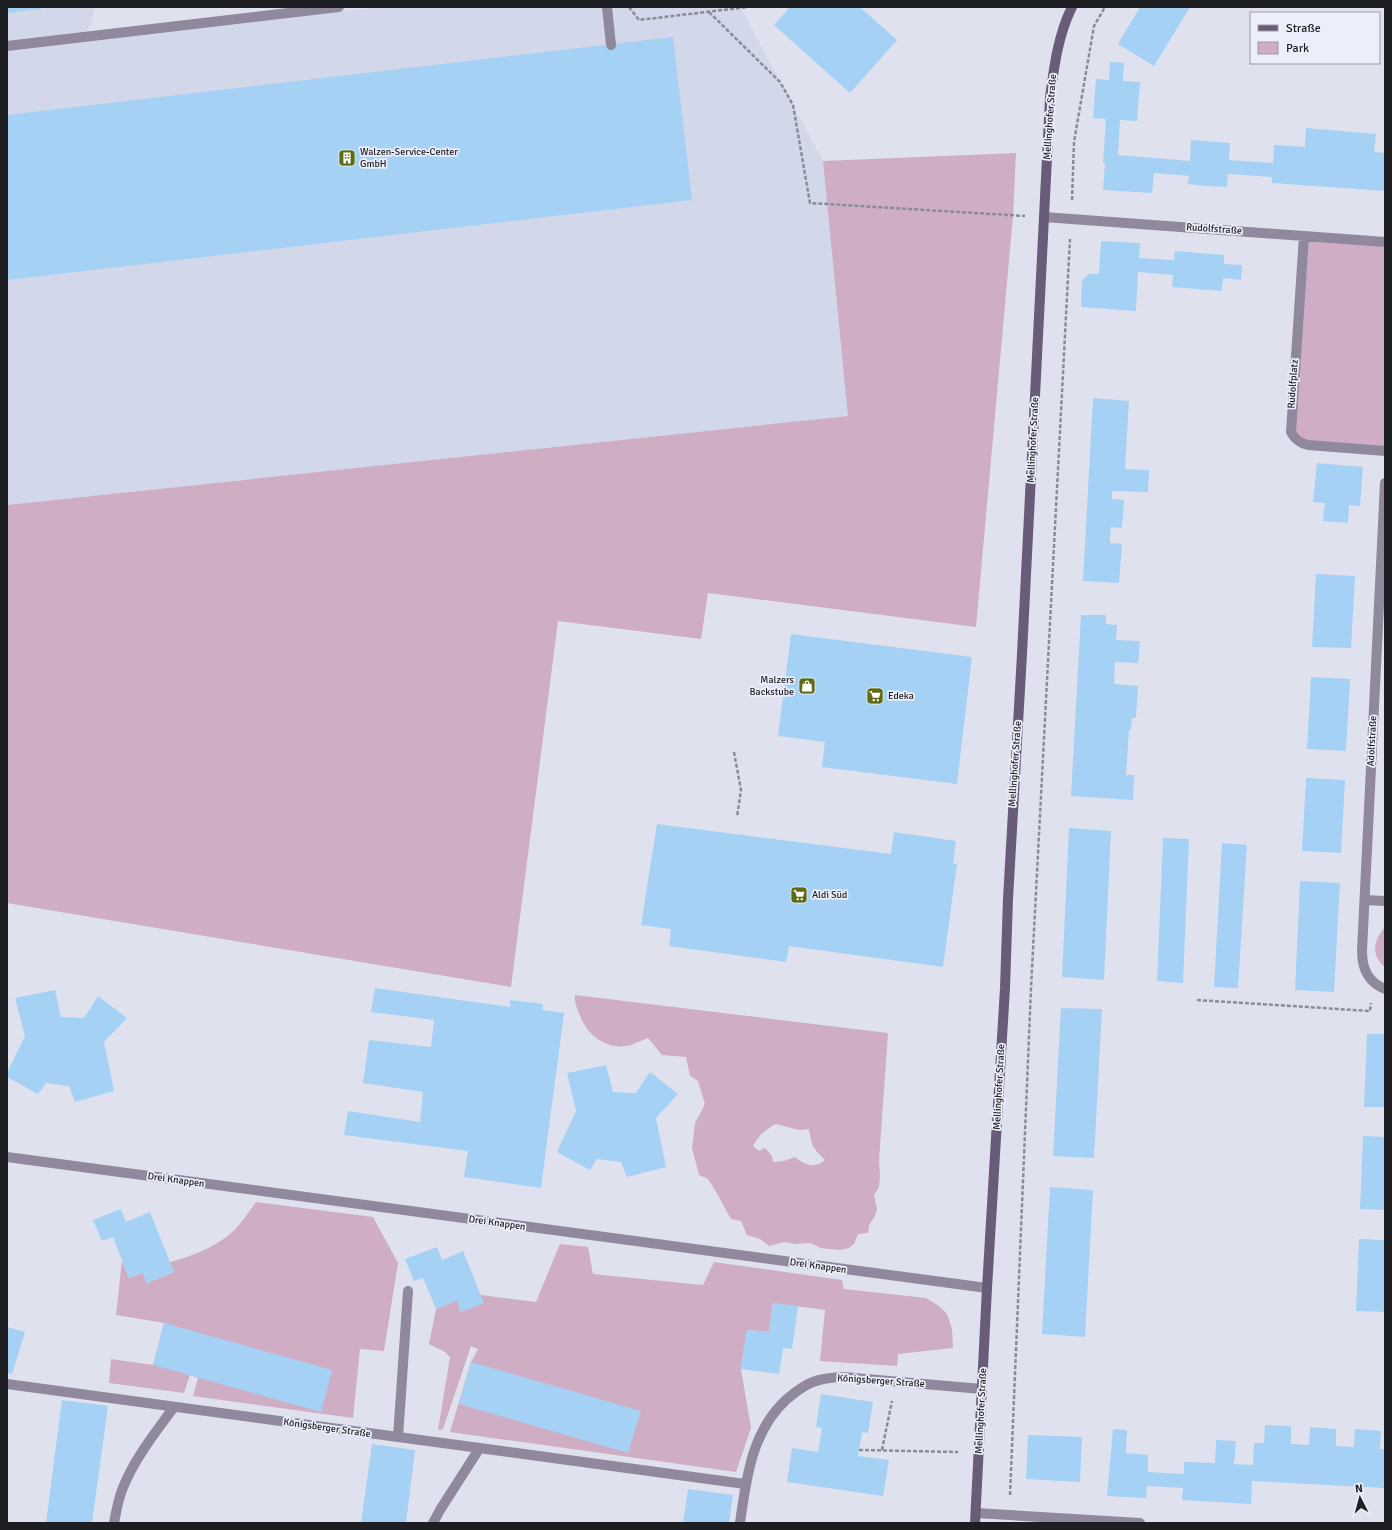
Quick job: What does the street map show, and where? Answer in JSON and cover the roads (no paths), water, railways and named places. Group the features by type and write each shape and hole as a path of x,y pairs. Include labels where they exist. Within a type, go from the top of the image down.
{"main road":[{"name":"Mellinghofer Straße","path":"976,1518 986,1288 1004,1010 1008,899 1050,98 1054,64 1065,24 1072,7"}],"street":[{"path":"7,46 339,7"},
{"path":"607,7 611,45"},
{"name":"Rudolfstraße","path":"1044,217 1385,242"},
{"name":"Rudolfplatz","path":"1304,236 1291,432 1294,438 1300,443 1308,446 1385,451"},
{"name":"Adolfstraße","path":"1385,483 1362,960 1367,975 1371,981 1377,986 1385,989"},
{"path":"1365,900 1385,901"},
{"name":"Drei Knappen","path":"7,1158 986,1288"},
{"path":"398,1437 408,1291"},
{"name":"Königsberger Straße","path":"740,1523 746,1484 756,1445 764,1429 782,1404 802,1387 814,1381 843,1377 982,1389"},
{"name":"Königsberger Straße","path":"7,1384 746,1484"},
{"path":"114,1523 119,1501 127,1480 143,1450 174,1406"},
{"path":"433,1523 479,1449"},
{"path":"976,1518 1009,1515 1140,1523"}],"place":[{"name":"Walzen-Service-Center GmbH","path":"347,158"},
{"name":"Malzers Backstube","path":"807,686"},
{"name":"Edeka","path":"875,696"},
{"name":"Aldi Süd","path":"799,895"}]}
